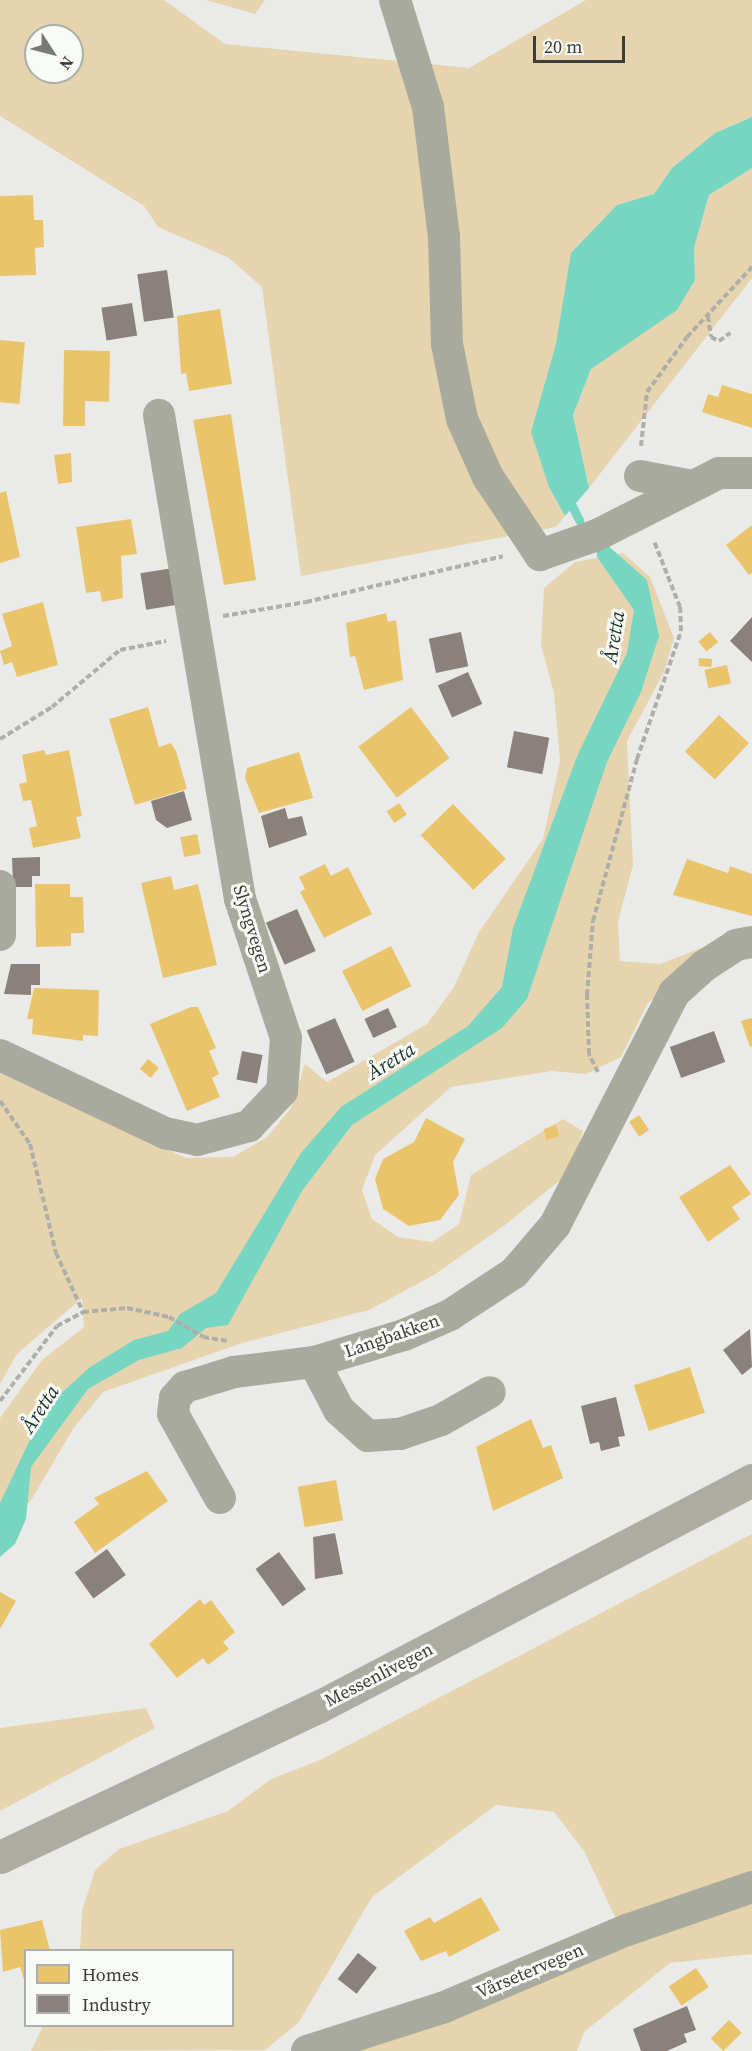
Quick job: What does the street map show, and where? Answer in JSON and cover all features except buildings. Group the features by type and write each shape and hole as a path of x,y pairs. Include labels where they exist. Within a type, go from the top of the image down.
{"main road":[{"name":"Messenlivegen","path":"0,1857 318,1707 752,1480"}],"street":[{"path":"395,0 428,107 444,237 447,345 462,419 488,477 540,555 643,512 687,485 719,473 752,473"},
{"name":"Slyngvegen","path":"0,1055 165,1133 197,1140 249,1126 282,1090 286,1038 240,899 159,415"},
{"path":"640,476 687,485"},
{"path":"0,886 0,935"},
{"name":"Langbakken","path":"219,1498 173,1414 175,1398 185,1387 234,1372 314,1362 450,1316 514,1273 555,1224 674,993 704,966 736,945 752,942"},
{"path":"314,1362 339,1410 368,1436 400,1434 441,1420 490,1392"},
{"name":"Vårsetervegen","path":"307,2051 442,2008 627,1930 752,1887"}],"path":[{"path":"640,476 647,392 708,315 752,267"},
{"path":"708,315 711,338 719,341 730,333"},
{"path":"604,1085 589,1054 593,921 638,759 681,631 680,607 643,512"},
{"path":"0,739 52,707 120,650 194,626 505,556 540,555"},
{"path":"0,1101 30,1144 56,1253 83,1312"},
{"path":"0,1401 57,1326 83,1312 127,1308 169,1317 203,1337 231,1342"}],"shaded area":[{"path":"0,0 164,0 225,44 469,68 586,0 752,0 752,117 715,133 672,168 654,194 617,205 564,294 549,487 565,516 556,527 301,576 262,287 229,258 158,227 144,206 0,116"},
{"path":"206,0 265,0 255,14"},
{"path":"752,117 752,168 709,195 694,248 695,280 677,310 591,369 573,415 589,488 565,516 549,487 531,432 556,344 571,253 617,205 654,194 672,168 715,133"},
{"path":"752,168 752,278 589,488 573,415 591,369 695,280 694,248 709,195"},
{"path":"604,542 647,580 659,636 641,692 607,762 527,999 502,1028 352,1125 302,1191 228,1325 206,1328 182,1348 139,1360 88,1389 31,1467 26,1519 15,1544 0,1557 0,1503 45,1408 90,1367 134,1340 168,1331 180,1314 216,1293 301,1153 341,1107 468,1026 502,987 513,928 578,754 627,653 634,610 597,557 596,547"},
{"path":"623,553 650,577 674,638 664,672 627,741 633,865 618,922 620,961 660,964 722,940 721,947 648,1003 621,1057 586,1074 552,1071 451,1087 375,1155 362,1190 372,1219 398,1237 432,1242 459,1224 471,1175 563,1119 583,1131 570,1172 505,1225 434,1275 369,1310 242,1343 103,1392 73,1429 30,1502 0,1518 0,1418 42,1360 84,1327 82,1298 17,1354 0,1384 0,1073 186,1158 233,1157 267,1137 291,1108 305,1064 327,1082 427,1024 454,987 479,932 543,839 560,761 554,693 541,645 544,588 575,562"},
{"path":"752,1534 752,1874 617,1921 584,1851 554,1812 496,1805 372,1897 299,2022 265,2050 31,2051 43,2027 234,2027 234,1949 80,1949 82,1911 95,1870 119,1849 228,1811 271,1779 320,1760"},
{"path":"146,1708 155,1728 0,1811 0,1728"},
{"path":"752,1893 752,1954 670,1963 584,2032 577,2051 336,2051"}],"waterway":[{"name":"Åretta","path":"568,498 579,520"}]}
